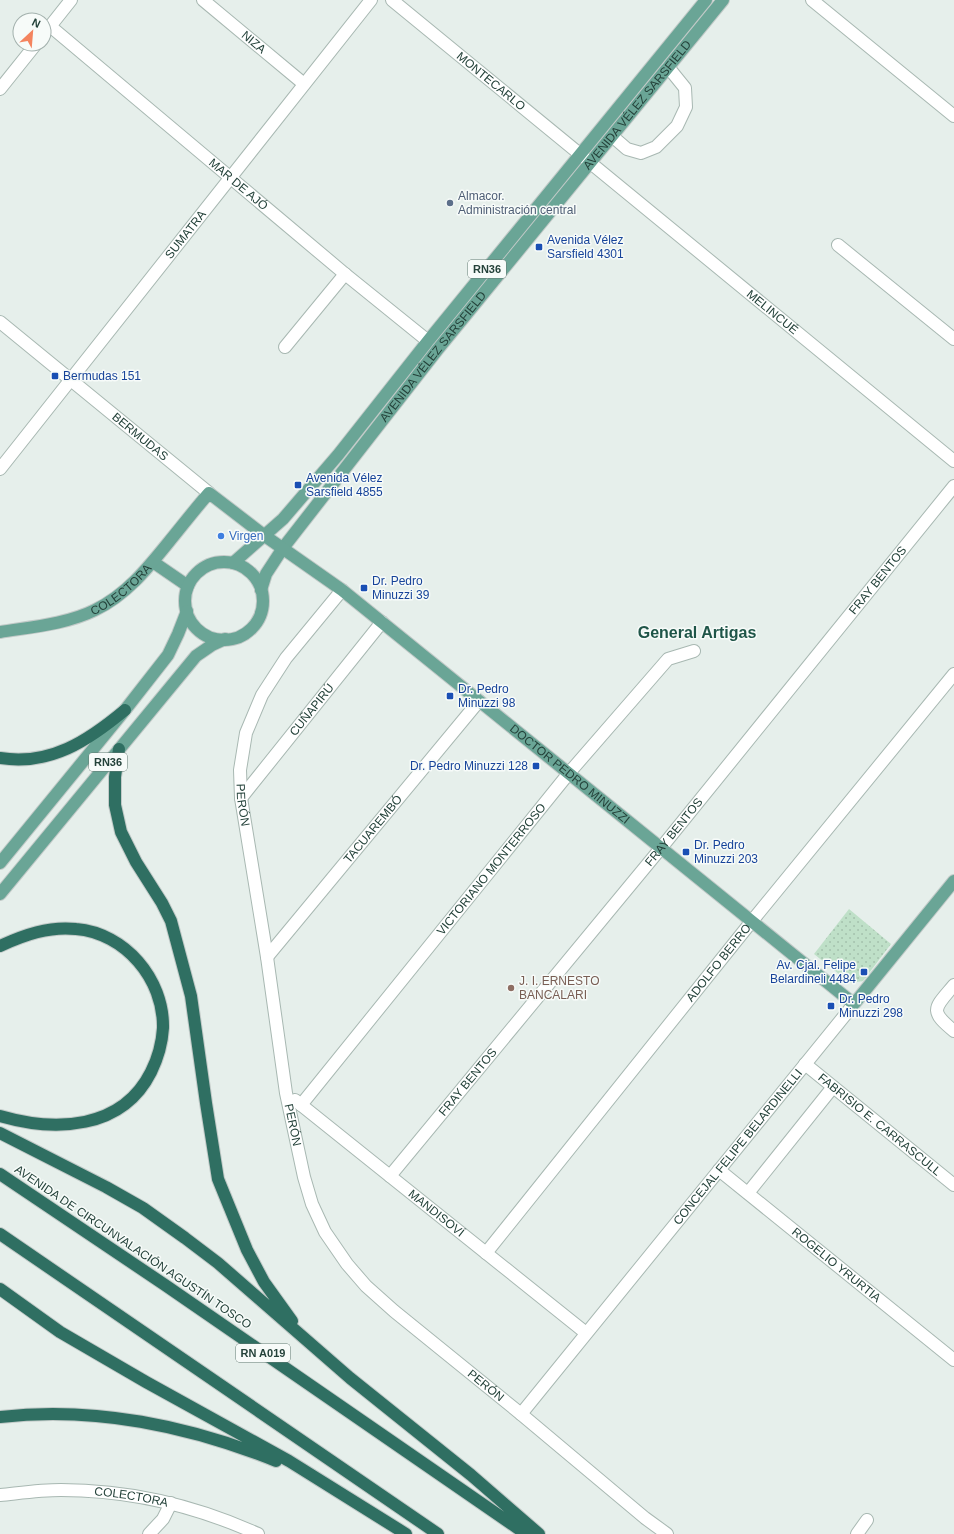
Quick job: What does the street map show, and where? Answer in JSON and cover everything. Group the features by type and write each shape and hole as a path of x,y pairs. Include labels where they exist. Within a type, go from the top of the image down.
{"highway":[{"path":"0,758 15,760 43,756 73,747 100,730 125,710"},
{"path":"119,749 115,777 115,805 121,832 136,862 162,903 171,921 192,996 218,1179 247,1250 264,1282 308,1341"},
{"path":"0,946 30,933 60,929 76,929 106,937 120,945 144,968 157,994 163,1028 156,1063 147,1080 135,1095 121,1108 105,1116 85,1122 64,1125 39,1124 0,1116"},
{"path":"0,1133 106,1186 166,1224 218,1263 350,1378 471,1475 539,1534"},
{"name":"AVENIDA DE CIRCUNVALACIÓN AGUSTÍN TOSCO","path":"0,1174 165,1285 526,1534"},
{"path":"0,1234 438,1534"},
{"path":"0,1289 66,1336 247,1437 406,1534"},
{"path":"0,1417 45,1414 78,1415 108,1417 172,1427 204,1435 242,1448 316,1478"}],"main road":[{"name":"AVENIDA VÉLEZ SARSFIELD","path":"261,590 266,574 283,548 585,159 706,0"},
{"name":"AVENIDA VÉLEZ SARSFIELD","path":"233,563 283,519 338,455 428,341 585,159 612,136 723,0"},
{"name":"BERMUDAS","path":"209,493 283,548"},
{"name":"COLECTORA","path":"0,631 59,622 94,611 124,592 142,575 209,493"},
{"name":"DOCTOR PEDRO MINUZZI","path":"283,548 342,590 854,1004"},
{"path":"153,562 188,586"},
{"name":"RN36","path":"0,864 168,655 186,612 185,602 188,586 196,574 204,567 213,563 233,563 243,566 251,572 257,580 261,590 263,600 262,610 255,623 244,634 235,638 215,638 205,635 194,625 186,612"},
{"name":"RN36","path":"0,894 196,656 212,645 225,639"},
{"name":"CONCEJAL FELIPE BELARDINELLI","path":"854,1004 952,885"}],"street":[{"path":"52,24 71,0"},
{"name":"NIZA","path":"203,0 217,4 304,84"},
{"name":"SUMATRA","path":"0,469 371,0"},
{"name":"MONTECARLO","path":"392,0 585,159"},
{"path":"812,0 954,116"},
{"name":"MAR DE AJÓ","path":"52,34 230,177 345,274 428,341"},
{"path":"1,85 29,52"},
{"path":"612,136 627,149 641,153 656,148 677,126 686,107 685,88 668,67"},
{"name":"MELINCUÉ","path":"585,159 954,461"},
{"path":"838,245 954,339"},
{"path":"285,347 345,274"},
{"name":"BERMUDAS","path":"0,322 209,493"},
{"name":"FRAY BENTOS","path":"390,1176 661,848 954,486"},
{"name":"PERÓN","path":"342,590 286,658 262,695 248,726 242,748 240,770 241,798 267,957 286,1093 304,1177 312,1204 325,1232 347,1264 366,1286 394,1311 521,1414 645,1518 667,1534"},
{"name":"CUÑAPIRÚ","path":"241,798 382,622"},
{"name":"VICTORIANO MONTERROSO","path":"301,1105 569,773 668,659 694,651"},
{"name":"ADOLFO BERRO","path":"486,1253 752,921 954,674"},
{"name":"TACUAREMBÓ","path":"267,957 479,701"},
{"path":"954,985 938,1004 936,1009 937,1014 943,1022 954,1031"},
{"name":"CONCEJAL FELIPE BELARDINELLI","path":"521,1414 854,1004"},
{"name":"FABRISIO E. CARRASCULL","path":"805,1064 954,1185"},
{"path":"748,1193 833,1087"},
{"name":"MANDISOVÍ","path":"286,1093 586,1333"},
{"name":"ROGELIO YRURTIA","path":"719,1170 954,1360"},
{"name":"COLECTORA","path":"0,1495 62,1490 126,1495 171,1503 205,1513 258,1534"},
{"path":"149,1534 163,1519 171,1503"},
{"path":"857,1534 867,1520"}],"green space":[{"path":"849,909 891,944 863,981 850,983 814,954"}],"place":[{"name":"Almacor. Administración central","path":"450,203"},
{"name":"Avenida Vélez Sarsfield 4301","path":"539,247"},
{"name":"Bermudas 151","path":"55,376"},
{"name":"Avenida Vélez Sarsfield 4855","path":"298,485"},
{"name":"Virgen","path":"221,536"},
{"name":"Dr. Pedro Minuzzi 39","path":"364,588"},
{"name":"Dr. Pedro Minuzzi 98","path":"450,696"},
{"name":"Dr. Pedro Minuzzi 128","path":"536,766"},
{"name":"Dr. Pedro Minuzzi 203","path":"686,852"},
{"name":"Av. Cjal. Felipe Belardineli 4484","path":"864,972"},
{"name":"J. I. ERNESTO BANCALARI","path":"511,988"},
{"name":"Dr. Pedro Minuzzi 298","path":"831,1006"}],"district":[{"name":"General Artigas","path":"697,632"}]}
